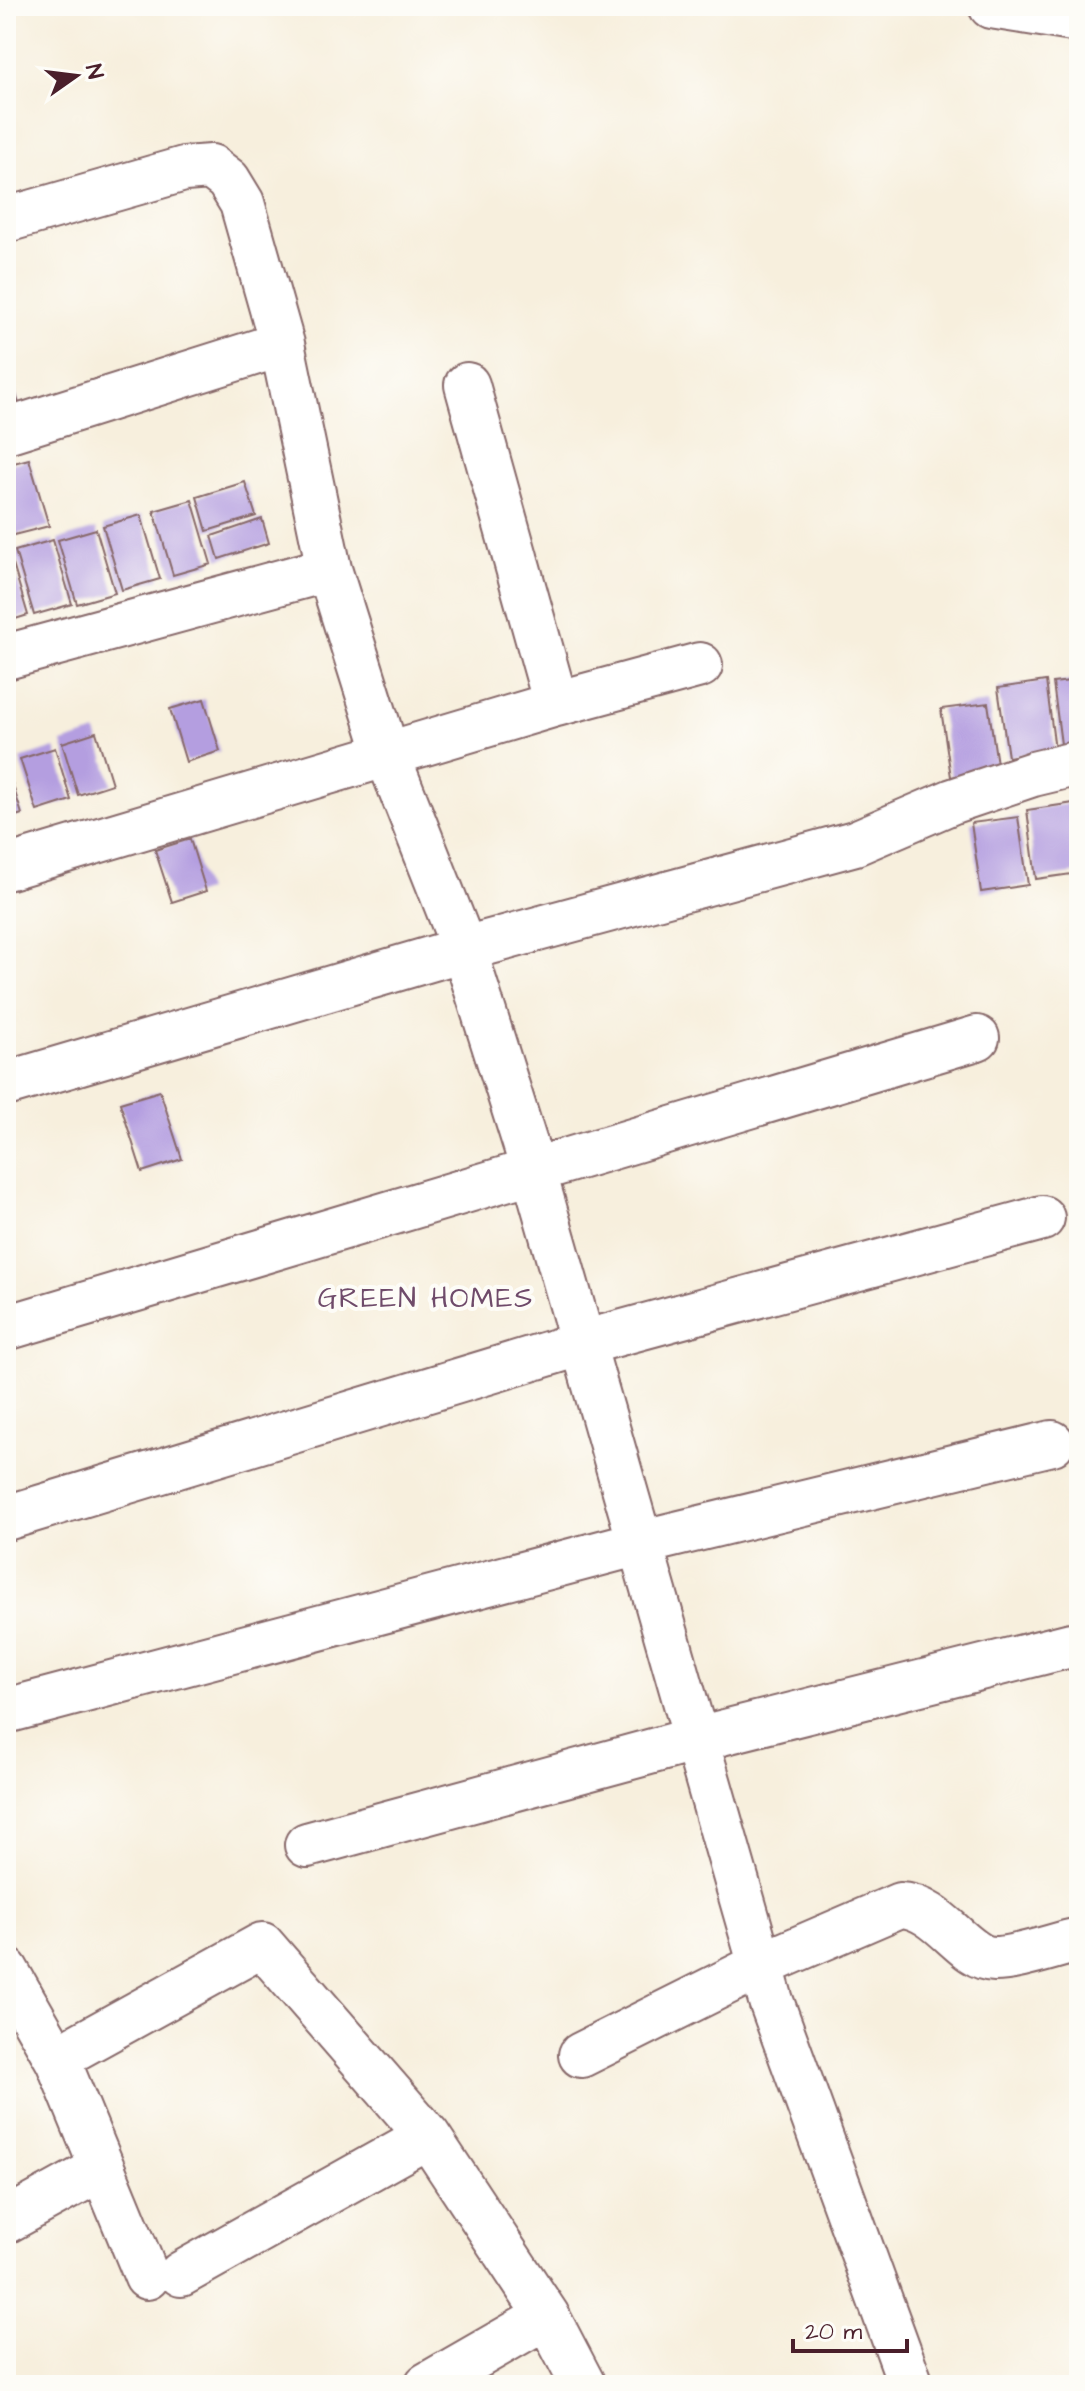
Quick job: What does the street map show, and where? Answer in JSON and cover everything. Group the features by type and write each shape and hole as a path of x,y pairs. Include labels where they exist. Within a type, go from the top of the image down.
{"street":[{"path":"991,6 1055,13"},
{"path":"6,220 184,169 211,167 228,180 242,203 282,344 329,569 387,754 464,949 533,1169 763,1964 771,2001 911,2385"},
{"path":"6,431 282,344"},
{"path":"467,385 556,704"},
{"path":"6,657 329,569"},
{"path":"6,868 556,704 700,665"},
{"path":"6,1084 464,949 855,843 953,801 1033,774 1079,763"},
{"path":"6,1328 977,1038"},
{"path":"6,1518 583,1343 1042,1218"},
{"path":"6,1711 639,1543 1052,1443"},
{"path":"307,1845 697,1739 1071,1645"},
{"path":"581,2055 763,1964 900,1905 916,1905 978,1954 993,1959 1079,1940"},
{"path":"77,2047 262,1945 428,2136 547,2316 583,2385"},
{"path":"6,1970 58,2061 102,2168 164,2276 428,2136"},
{"path":"6,2221 102,2168"},
{"path":"427,2385 547,2316"}],"building":[{"path":"6,361 22,414 6,418"},
{"path":"29,459 49,526 6,537 6,465"},
{"path":"245,482 256,516 207,531 197,497"},
{"path":"192,500 211,564 173,575 154,511"},
{"path":"141,515 160,579 122,590 103,526"},
{"path":"262,519 269,543 219,559 212,536"},
{"path":"96,529 115,593 77,604 58,540"},
{"path":"53,540 72,604 34,615 15,551"},
{"path":"9,551 28,615 6,622 6,552"},
{"path":"1079,680 1079,750 1062,752 1053,683"},
{"path":"1046,681 1055,750 1008,757 998,688"},
{"path":"204,699 220,751 186,762 170,709"},
{"path":"988,703 998,771 951,777 941,709"},
{"path":"96,732 112,784 78,795 62,743"},
{"path":"55,748 71,800 37,811 20,759"},
{"path":"6,764 22,814 6,819"},
{"path":"1074,803 1079,873 1036,879 1027,810"},
{"path":"1018,817 1028,885 981,892 971,823"},
{"path":"190,839 206,891 172,902 155,850"},
{"path":"6,944 13,964 6,966"},
{"path":"160,1091 182,1159 142,1172 120,1103"}],"district":[{"name":"GREEN HOMES","path":"426,1298"}]}
